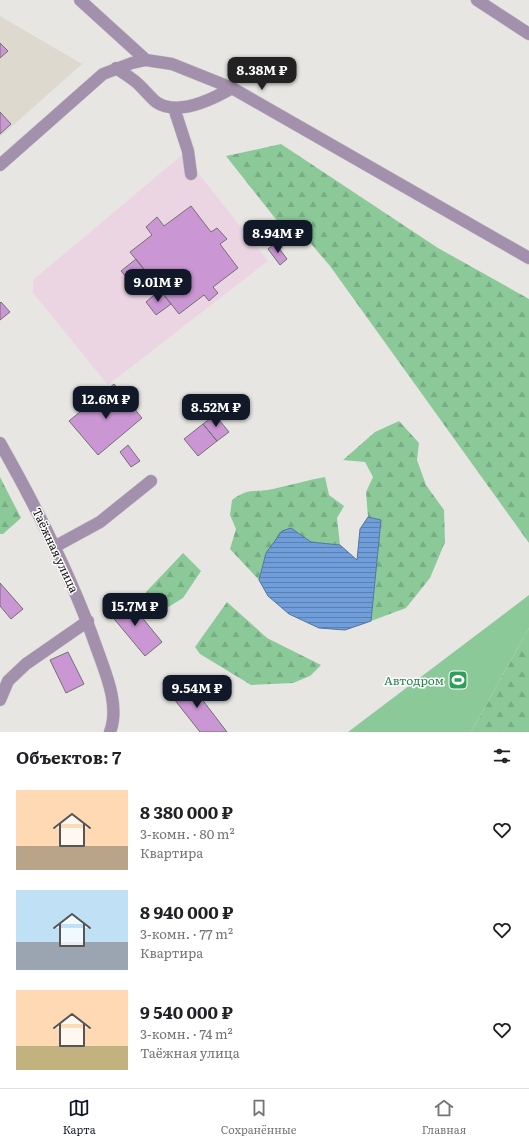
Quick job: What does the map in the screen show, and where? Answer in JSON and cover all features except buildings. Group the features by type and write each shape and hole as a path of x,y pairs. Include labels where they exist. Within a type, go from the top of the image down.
{"street":[{"path":"80,0 146,60"},
{"path":"477,0 529,34"},
{"path":"0,165 103,74 116,68 146,60 172,64 232,88 529,258"},
{"path":"116,68 136,82 157,103 174,108 212,100 232,88"},
{"path":"174,108 188,151 191,174"},
{"name":"Таёжная улица","path":"0,443 56,546 88,621 111,692 113,714 110,732"},
{"path":"56,546 100,522 151,481"},
{"path":"0,700 8,681 26,664 88,621"}],"shaded area":[{"path":"0,16 82,64 0,137"},
{"path":"183,154 268,261 108,385 33,293 33,280"}],"green space":[{"path":"281,144 438,248 529,299 529,543 330,266 307,239 294,242 226,156"},
{"path":"399,421 419,443 417,460 426,485 444,510 445,542 430,578 406,608 371,621 381,520 368,517 366,492 373,477 365,462 343,460 375,432"},
{"path":"0,477 21,518 3,534 0,534"},
{"path":"325,477 329,495 344,506 337,518 340,545 311,542 291,528 266,553 259,580 230,549 236,529 230,515 232,500 243,493 273,489"},
{"path":"183,553 201,571 183,598 165,609 146,607 146,592"},
{"name":"Автодром","path":"529,595 529,628 471,732 348,732"},
{"path":"227,602 267,638 321,665 310,676 293,683 251,685 200,654 195,647"},
{"path":"529,628 529,732 471,732"}],"water":[{"path":"368,517 381,520 371,621 345,630 319,628 289,614 268,596 259,580 266,553 282,531 291,528 311,542 340,545 357,560 360,529"}],"place":[{"name":"Автодром","path":"458,680"}]}
